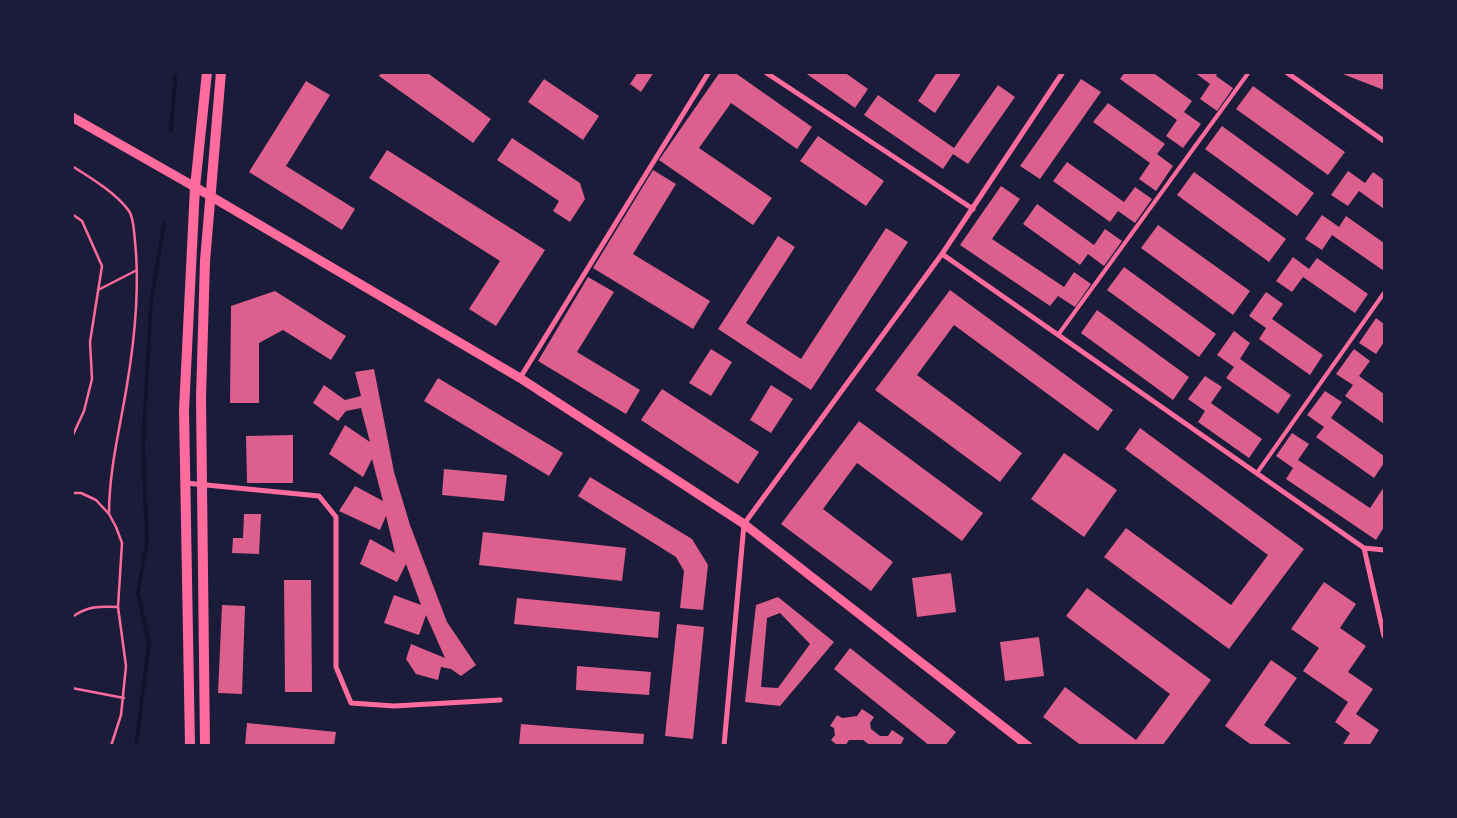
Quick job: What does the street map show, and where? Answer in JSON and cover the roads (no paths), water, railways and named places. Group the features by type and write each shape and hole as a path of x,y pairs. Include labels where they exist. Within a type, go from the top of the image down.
{"main road":[{"path":"190,746 184,410 195,187 207,72"},
{"path":"205,746 201,398 206,261 222,72"}],"street":[{"path":"520,378 709,72"},
{"path":"765,72 973,209"},
{"path":"724,746 744,524 942,254 1063,72"},
{"path":"1286,72 1384,142"},
{"path":"72,117 212,196 520,378 744,524 1028,746"},
{"path":"942,254 1364,548 1384,550"},
{"path":"186,483 319,496 336,517 336,667 351,703 394,706 500,700"},
{"path":"1364,548 1384,636"}],"lane":[{"path":"1058,335 1249,72"},
{"path":"1257,473 1384,293"}],"waterway":[{"path":"171,130 176,72"},
{"path":"136,746 149,643 138,593 147,540 143,447 151,302 164,224"}]}
